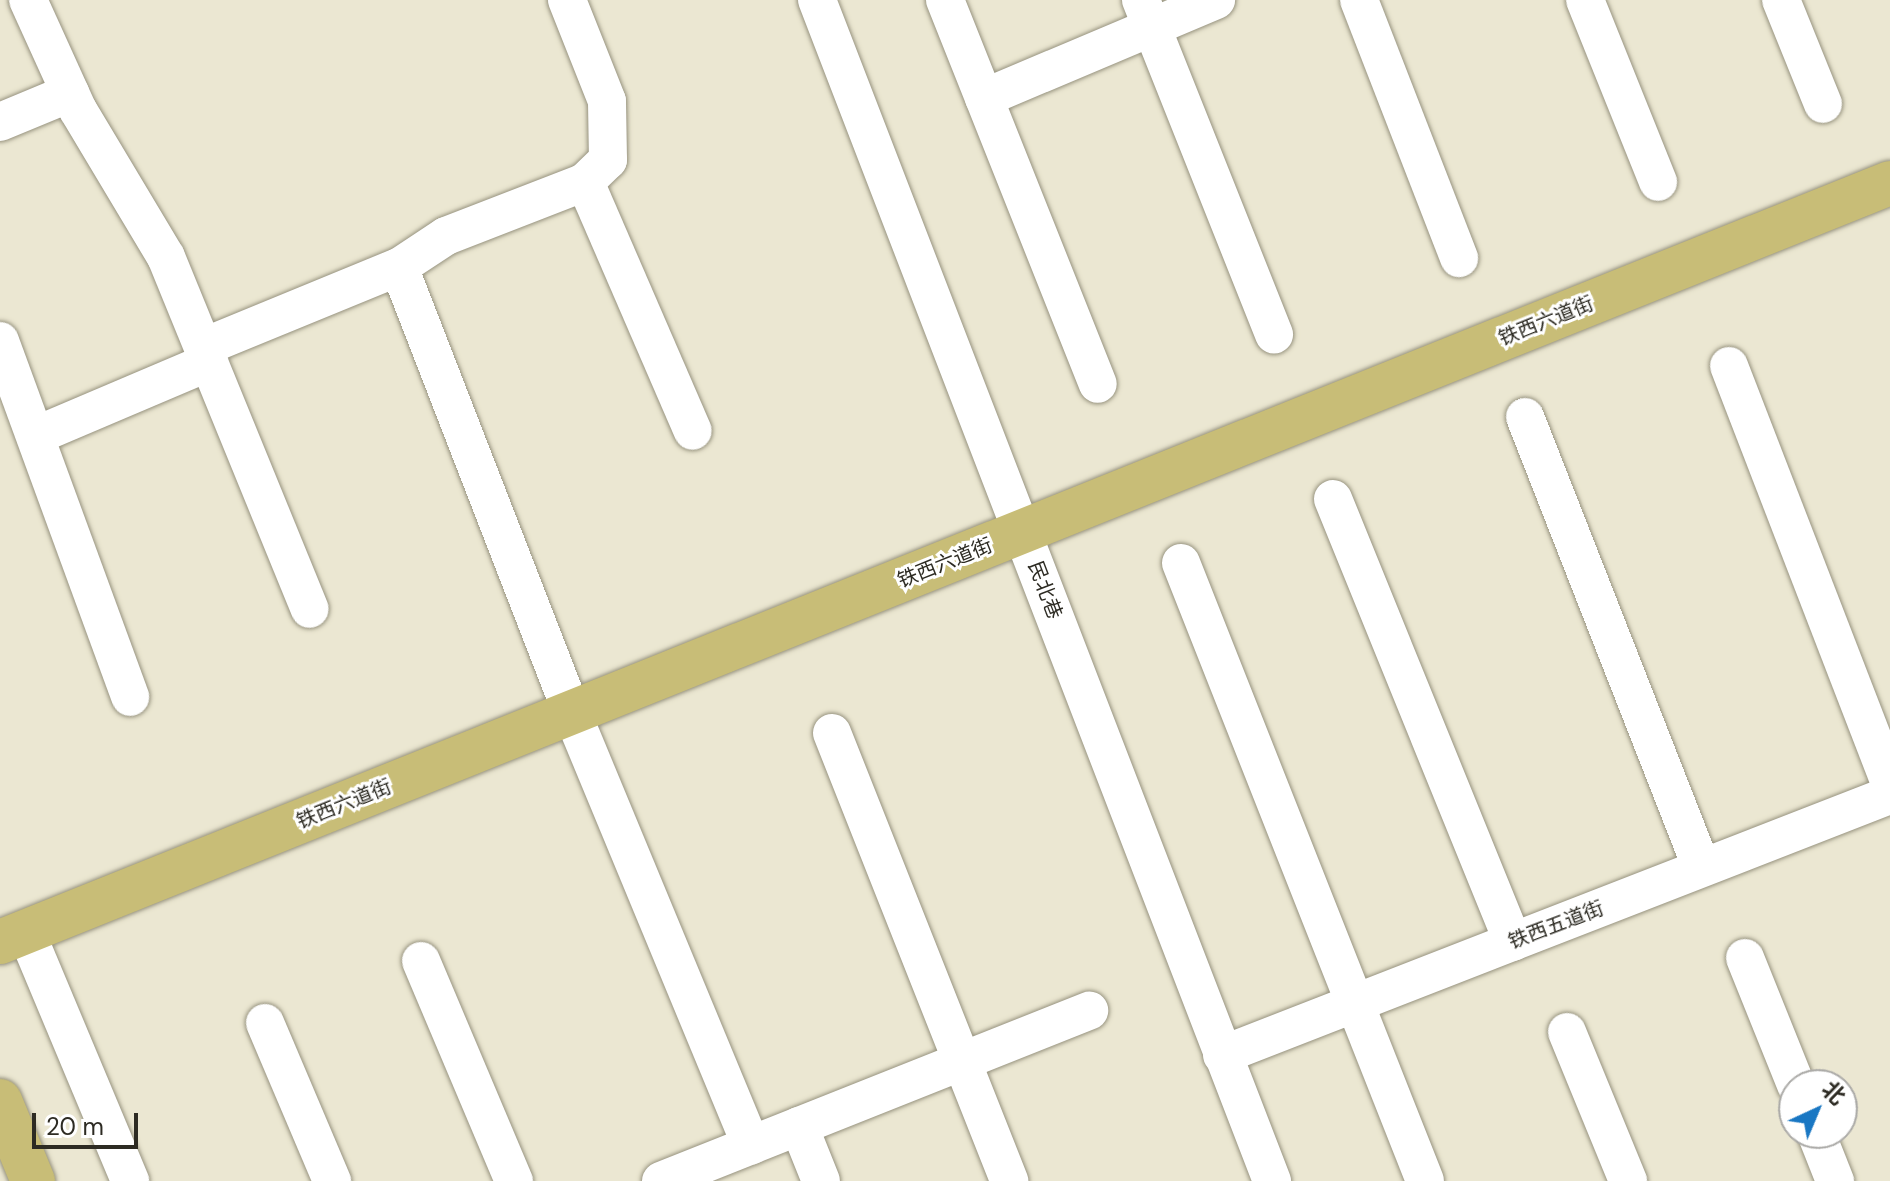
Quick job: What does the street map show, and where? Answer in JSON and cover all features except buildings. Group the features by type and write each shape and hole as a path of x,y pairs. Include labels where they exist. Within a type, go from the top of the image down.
{"main road":[{"name":"铁西六道街","path":"13,937 1890,183"},
{"path":"0,1101 33,1181"}],"street":[{"path":"28,0 70,93 166,257 310,609"},
{"path":"37,435 399,267 446,236 585,182 608,160 607,101 567,0"},
{"name":"民北巷","path":"817,0 1272,1181"},
{"path":"945,0 1098,384"},
{"path":"984,98 1146,13 1216,0"},
{"path":"1359,0 1459,258"},
{"path":"1585,0 1658,182"},
{"path":"1781,0 1823,104"},
{"path":"1146,13 1274,334"},
{"path":"0,122 70,93"},
{"path":"585,182 693,431"},
{"path":"399,267 572,713 751,1145"},
{"path":"0,341 37,435 130,697"},
{"path":"1729,366 1890,784"},
{"path":"1525,417 1702,868"},
{"path":"1333,499 1513,942"},
{"path":"1181,563 1425,1181"},
{"path":"832,733 1009,1181"},
{"name":"铁西五道街","path":"1222,1055 1890,795"},
{"path":"13,937 130,1181"},
{"path":"1745,958 1790,1069"},
{"path":"421,961 514,1181"},
{"path":"664,1181 1089,1011"},
{"path":"265,1023 332,1181"},
{"path":"1567,1032 1628,1181"},
{"path":"799,1126 821,1181"},
{"path":"1822,1149 1835,1181"}]}
